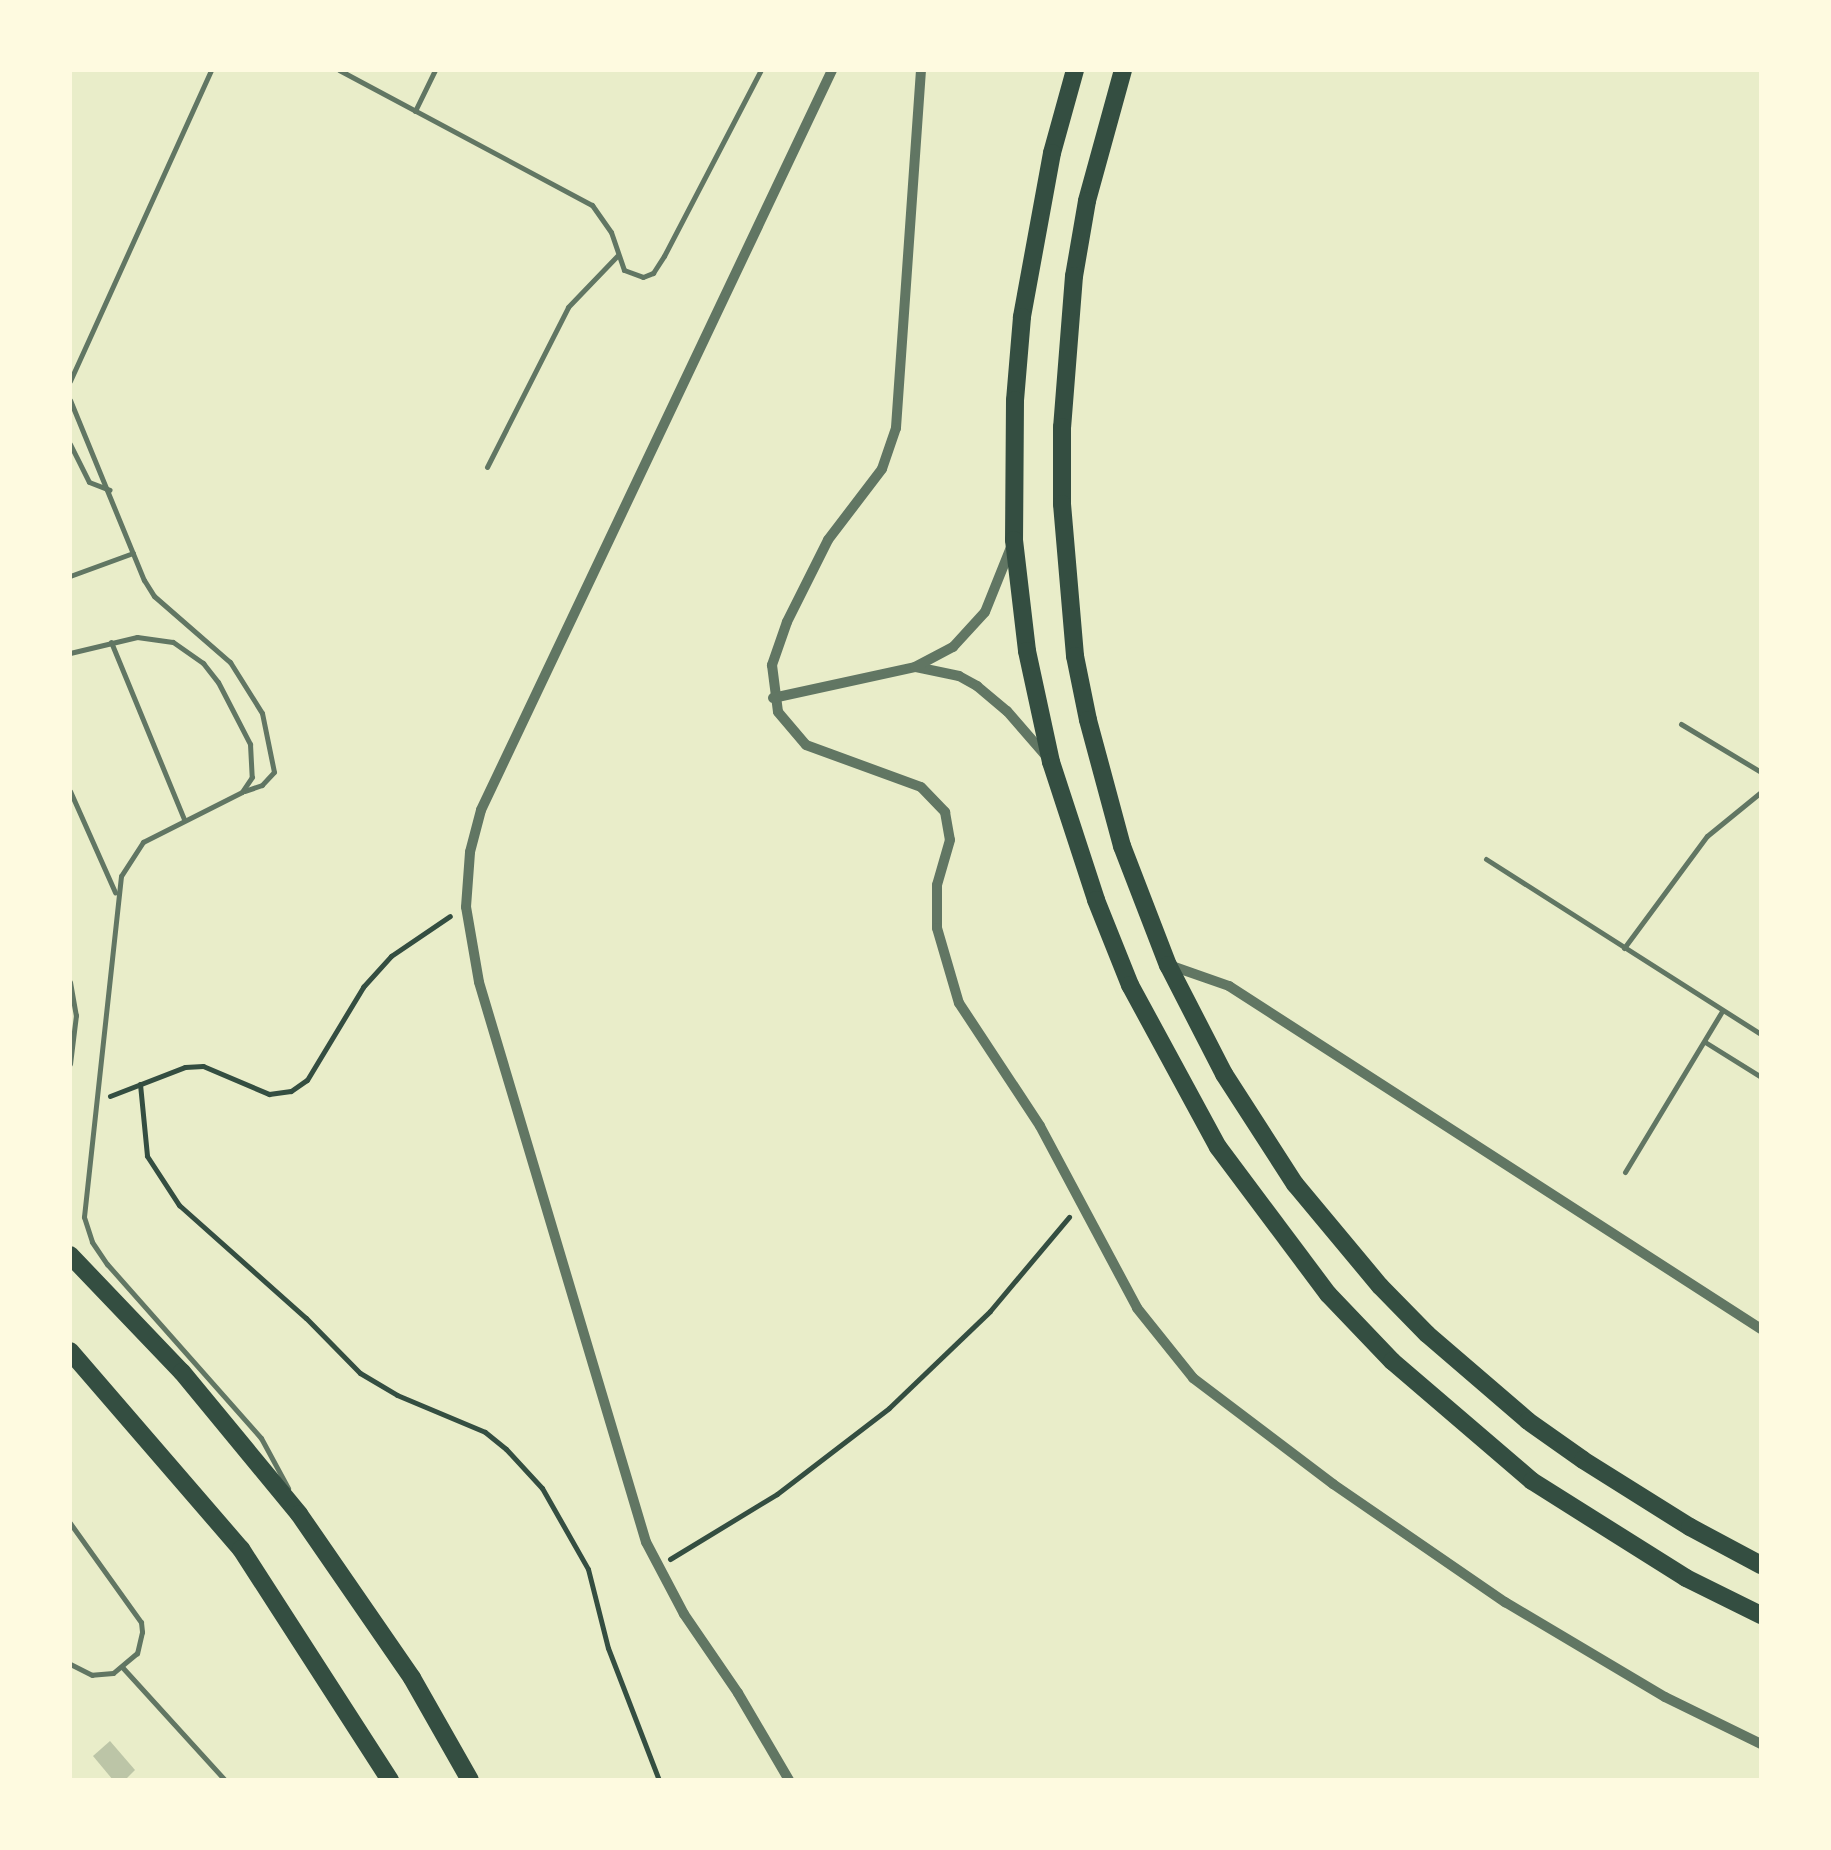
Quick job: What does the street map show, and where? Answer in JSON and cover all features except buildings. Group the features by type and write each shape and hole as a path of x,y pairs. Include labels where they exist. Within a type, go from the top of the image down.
{"main road":[{"path":"1075,70 1048,169 1022,317 1015,400 1014,540 1027,651 1051,762 1096,900 1171,1068 1218,1147 1328,1294 1446,1411 1532,1480 1686,1578 1761,1616"},
{"path":"1122,70 1087,201 1074,276 1062,408 1062,504 1073,637 1088,720 1122,846 1168,964 1196,1024 1258,1129 1337,1236 1416,1322 1489,1390 1582,1460 1690,1527 1761,1565"},
{"path":"70,1255 182,1372 298,1514 412,1678 470,1780"},
{"path":"70,1351 241,1549 390,1780"}],"street":[{"path":"789,1780 657,1567 628,1490 479,982 466,907 470,852 481,810 832,70"},
{"path":"921,70 906,236 896,428 882,469 828,540 798,594 772,666 772,698 785,724 806,744 921,787 945,812 950,840 936,906 949,976 972,1028 1032,1113 1150,1328 1218,1399 1333,1484 1522,1612 1664,1697 1761,1744"},
{"path":"772,698 915,667 953,647 984,612 1014,540"},
{"path":"915,667 949,673 977,686 1007,711 1051,762"},
{"path":"1168,964 1229,986 1761,1330"}],"lane":[{"path":"70,379 211,70"},
{"path":"338,70 592,205 611,232 617,256 633,276 652,272 660,264 761,70"},
{"path":"415,111 435,70"},
{"path":"487,467 568,307 617,256"},
{"path":"70,400 154,596 230,662 262,713 274,772 262,784 144,842 126,866 116,895 84,1217 92,1242 262,1438 298,1514"},
{"path":"70,444 90,482 110,490"},
{"path":"70,576 133,553"},
{"path":"70,653 156,636 173,642 203,663 232,700 250,744 252,778 242,792"},
{"path":"111,642 184,820"},
{"path":"1682,724 1761,772"},
{"path":"70,791 116,895"},
{"path":"1624,948 1707,836 1761,792"},
{"path":"1486,859 1761,1034"},
{"path":"70,982 76,1014 70,1064"},
{"path":"1625,1172 1722,1011"},
{"path":"1705,1042 1761,1077"},
{"path":"70,1523 140,1622 137,1653 123,1668 92,1675 70,1664"},
{"path":"123,1668 225,1780"}],"path":[{"path":"94,1103 169,1070 203,1066 269,1094 291,1090 306,1080 364,987 391,956 466,907"},
{"path":"140,1084 147,1156 180,1206 263,1278 360,1373 397,1395 484,1432 506,1448 542,1488 588,1569 608,1648 659,1780"},
{"path":"657,1567 777,1494 889,1408 990,1311 1081,1203"}]}
